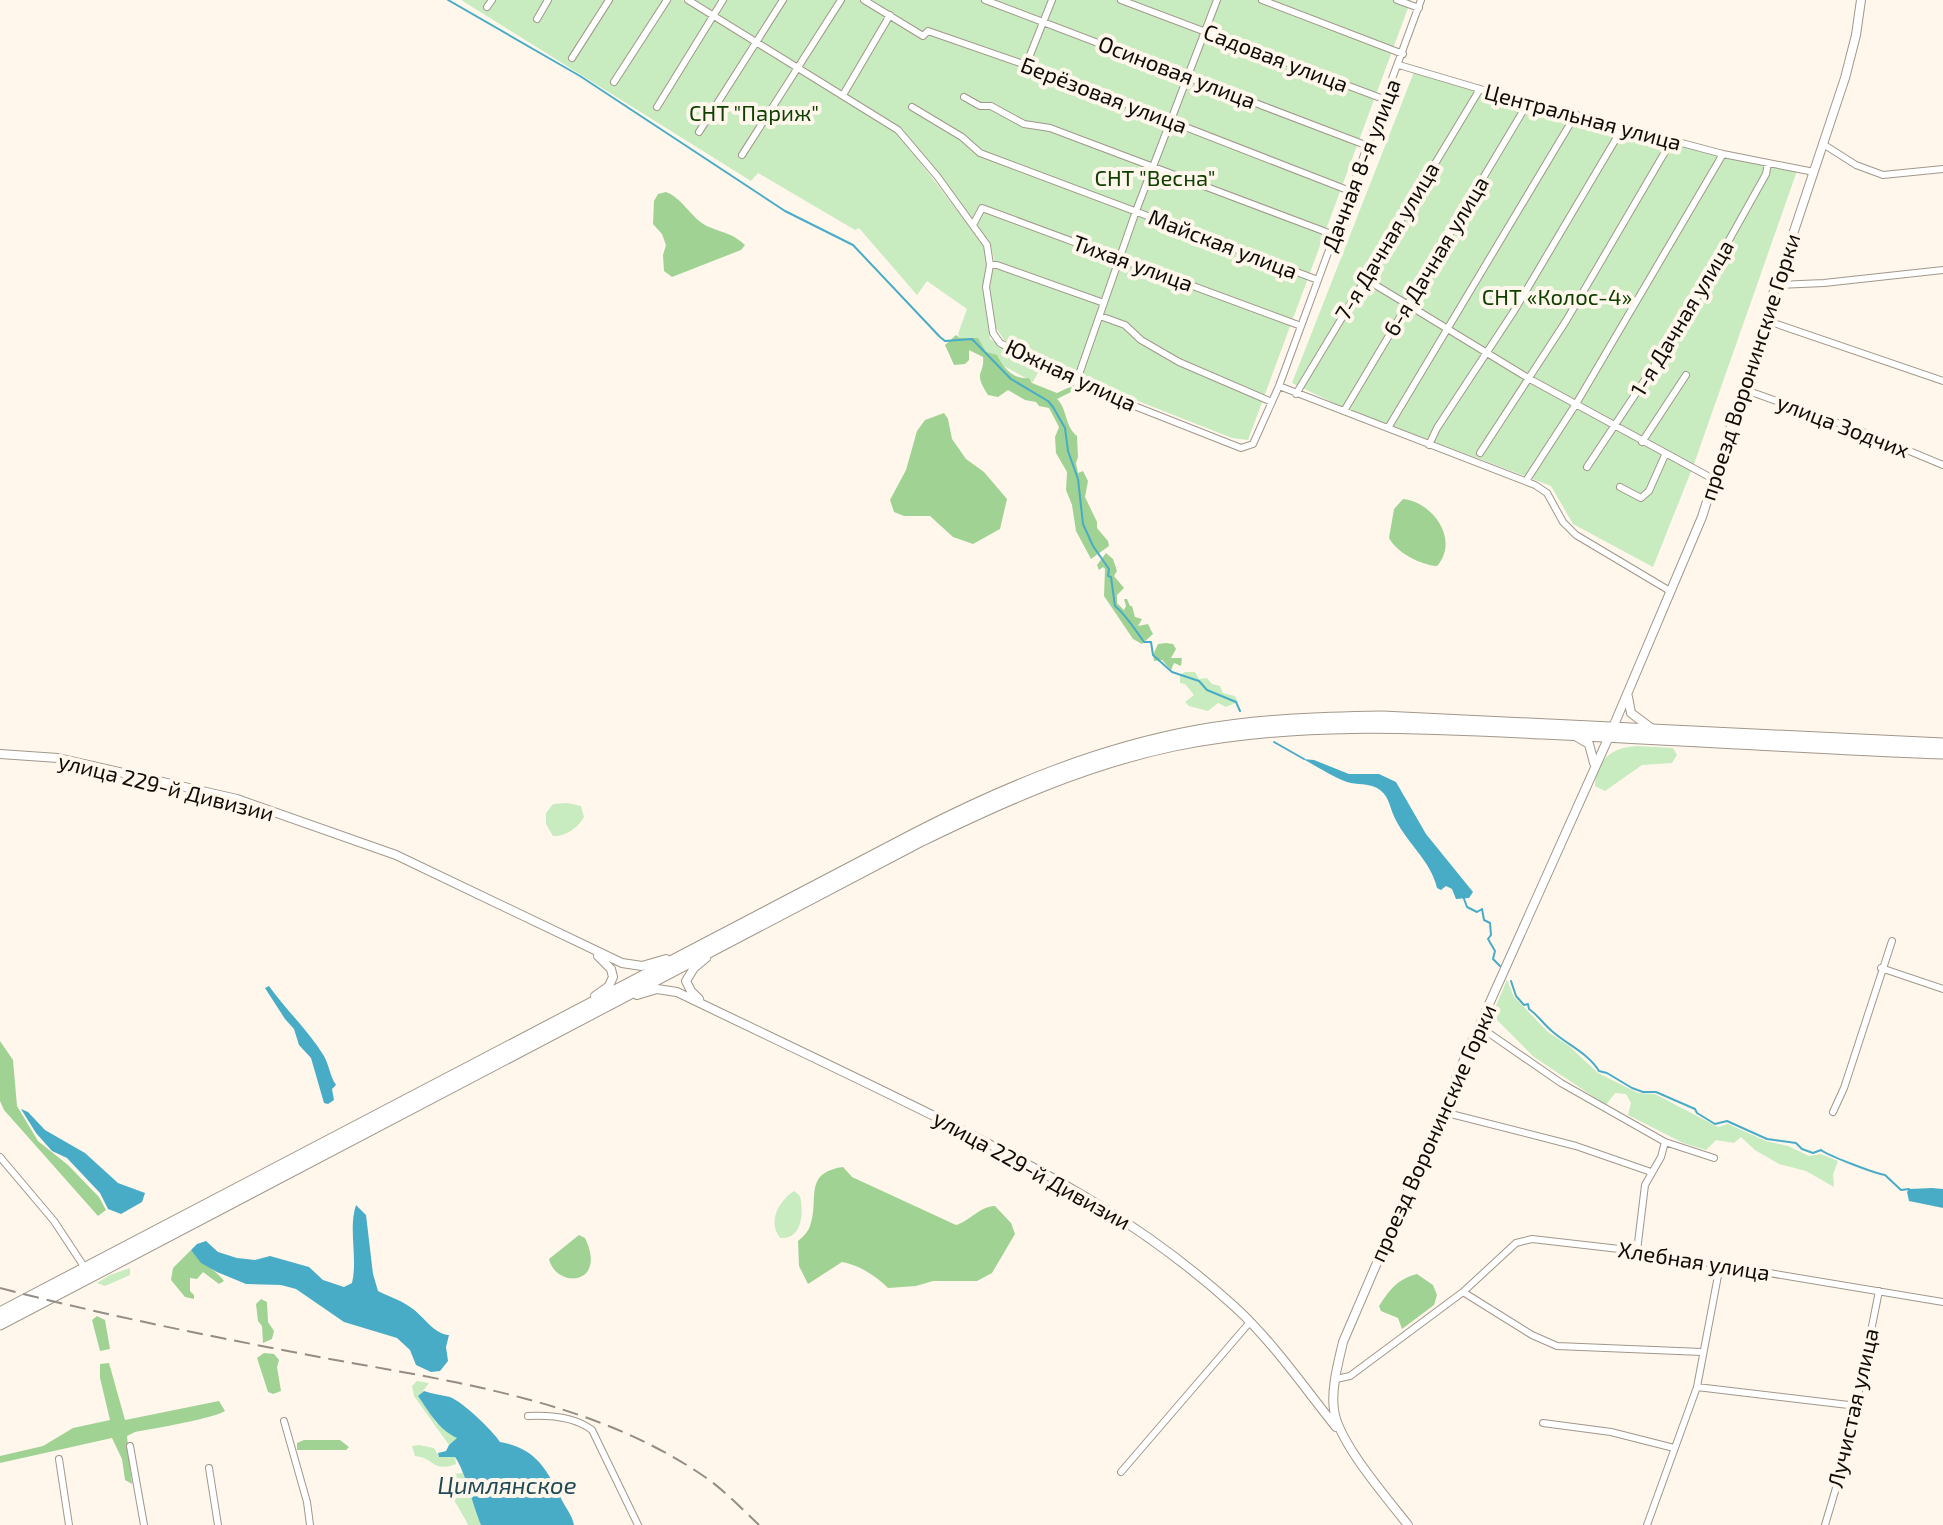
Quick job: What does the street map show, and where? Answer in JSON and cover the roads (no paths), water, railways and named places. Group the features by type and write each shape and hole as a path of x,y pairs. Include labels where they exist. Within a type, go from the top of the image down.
{"highway":[{"path":"0,1313 749,920 998,793 1076,763 1151,741 1263,722 1419,717 1943,753"},
{"path":"0,1324 870,867 1028,791 1105,763 1175,745 1265,731 1346,726 1569,734 1652,729 1943,744"}],"street":[{"path":"537,19 548,0"},
{"path":"572,58 609,0"},
{"path":"614,82 667,0"},
{"name":"Южная улица","path":"688,0 898,130 987,245 990,265 986,287 993,333 1000,343 1076,383 1241,448 1253,444"},
{"path":"657,107 723,0"},
{"path":"699,132 783,0"},
{"path":"742,155 841,0"},
{"name":"Берёзовая улица","path":"864,0 923,36 928,31 1026,65 1350,191"},
{"name":"Осиновая улица","path":"985,0 1368,146"},
{"path":"1026,65 1052,0"},
{"name":"Садовая улица","path":"1121,0 1386,100"},
{"path":"1076,383 1136,211 1217,0"},
{"path":"1262,0 1403,54"},
{"path":"1397,0 1419,8"},
{"name":"Дачная 8-я улица","path":"1253,444 1279,386 1421,0"},
{"name":"проезд Воронинские Горки","path":"1408,1525 1339,1431 1333,1392 1343,1342 1611,731 1715,480 1855,43 1861,0"},
{"path":"843,95 890,15"},
{"name":"Центральная улица","path":"1399,65 1723,154 1814,172"},
{"name":"7-я Дачная улица","path":"1296,394 1480,89"},
{"path":"964,97 980,106 991,106 1024,124 1050,128 1334,235"},
{"name":"6-я Дачная улица","path":"1344,411 1529,101"},
{"name":"Майская улица","path":"912,107 962,137 980,153 1318,280"},
{"path":"1388,428 1576,114"},
{"path":"1429,445 1541,268 1623,127"},
{"path":"1480,453 1566,321 1672,140"},
{"path":"1823,144 1856,165 1883,175 1943,169"},
{"path":"1526,481 1576,404 1723,154"},
{"name":"1-я Дачная улица","path":"1587,467 1682,324 1766,174 1768,163"},
{"name":"Тихая улица","path":"973,225 982,208 1301,326"},
{"path":"990,265 1104,303"},
{"path":"1776,285 1943,270"},
{"path":"1364,278 1528,378 1715,480"},
{"path":"1100,316 1125,325 1141,340 1179,362 1272,402"},
{"path":"1765,320 1943,381"},
{"path":"1642,442 1686,375"},
{"path":"1279,386 1526,481 1547,493 1563,522 1576,535 1670,591"},
{"name":"улица Зодчих","path":"1743,389 1871,435 1943,465"},
{"path":"1620,487 1641,498 1649,491 1665,455"},
{"path":"1629,686 1629,708 1636,719 1652,729"},
{"path":"1569,734 1589,744 1595,767"},
{"name":"улица 229-й Дивизии","path":"0,754 58,758 237,799 396,855 629,966 649,965 749,920"},
{"path":"713,1009 694,995 687,984 689,974 699,963 818,900 870,867"},
{"path":"1833,1112 1844,1088 1892,941"},
{"path":"443,1081 483,1055 605,990 613,980 613,972 592,950"},
{"path":"1881,968 1943,989"},
{"name":"улица 229-й Дивизии","path":"527,1047 567,1031 638,994 657,989 677,992 713,1009 1044,1172 1151,1237 1250,1322 1339,1431"},
{"path":"1480,1027 1561,1083 1665,1142 1714,1158"},
{"path":"1443,1112 1576,1146 1651,1172"},
{"path":"1637,1251 1645,1185 1661,1157 1665,1142"},
{"path":"0,1157 60,1230 85,1268"},
{"name":"Хлебная улица","path":"1336,1379 1350,1376 1463,1292 1505,1252 1521,1241 1539,1238 1637,1251 1943,1302"},
{"path":"1647,1525 1697,1387 1720,1265"},
{"name":"Лучистая улица","path":"1825,1525 1847,1451 1879,1291"},
{"path":"1463,1292 1532,1335 1557,1346 1702,1352"},
{"path":"1121,1472 1250,1322"},
{"path":"1697,1387 1857,1406"},
{"path":"1308,1392 1320,1400 1327,1399 1333,1392"},
{"path":"1308,1392 1318,1402 1333,1407"},
{"path":"528,1416 545,1415 586,1425 592,1430 638,1525"},
{"path":"284,1421 307,1502 310,1525"},
{"path":"1543,1423 1611,1432 1674,1448"},
{"path":"130,1446 144,1525"},
{"path":"59,1459 69,1525"},
{"path":"209,1468 218,1525"}],"water":[{"path":"1303,759 1314,760 1349,774 1379,774 1396,782 1426,834 1473,892 1469,898 1456,899 1452,889 1446,886 1441,890 1437,888 1429,868 1398,824 1381,790 1347,782"},
{"path":"269,986 324,1056 336,1085 332,1089 334,1100 328,1104 324,1103 311,1058 299,1045 294,1029 265,988"},
{"path":"21,1109 45,1130 85,1153 118,1183 145,1193 142,1202 121,1214 108,1209 100,1193 67,1158 52,1151"},
{"path":"1909,1189 1943,1189 1943,1208 1909,1201"},
{"path":"356,1205 366,1215 378,1291 401,1301 434,1329 449,1335 446,1347 448,1361 440,1371 431,1372 416,1365 410,1350 397,1338 344,1322 296,1289 281,1285 246,1284 217,1272 201,1263 191,1250 206,1241 218,1252 237,1258 255,1260 270,1256 309,1267 323,1280 344,1287 352,1283 354,1273 353,1224"},
{"name":"Цимлянское","path":"424,1391 456,1400 500,1442 522,1449 537,1460 555,1485 574,1525 481,1525 459,1463 455,1457 439,1457 438,1453 446,1451 457,1438 439,1425 418,1396"}],"waterway":[{"path":"448,0 580,76 785,211 853,245 940,337 945,341 972,339 1011,379 1048,401 1065,428 1068,451 1078,479 1083,524 1109,569 1115,606 1144,642 1151,642 1153,655 1172,672 1199,681 1207,690 1236,702 1240,711"},
{"path":"1274,742 1304,759"},
{"path":"1463,896 1467,907 1477,912 1482,909 1484,920 1490,923 1491,935 1488,939 1495,951 1493,959 1500,966"},
{"path":"1511,981 1516,996 1524,1005 1528,1004 1529,1009 1550,1029 1599,1071 1632,1088 1656,1092 1695,1109 1715,1124 1727,1121 1767,1139 1796,1143 1813,1153 1821,1150 1885,1175 1901,1190 1909,1189"}],"railway":[{"path":"0,1288 196,1333 466,1384 566,1411 614,1428 661,1450 712,1482 759,1525"}],"park label":[{"name":"СНТ \"Париж\"","path":"754,113"},
{"name":"СНТ \"Весна\"","path":"1155,178"},
{"name":"СНТ «Колос-4»","path":"1557,297"}]}
